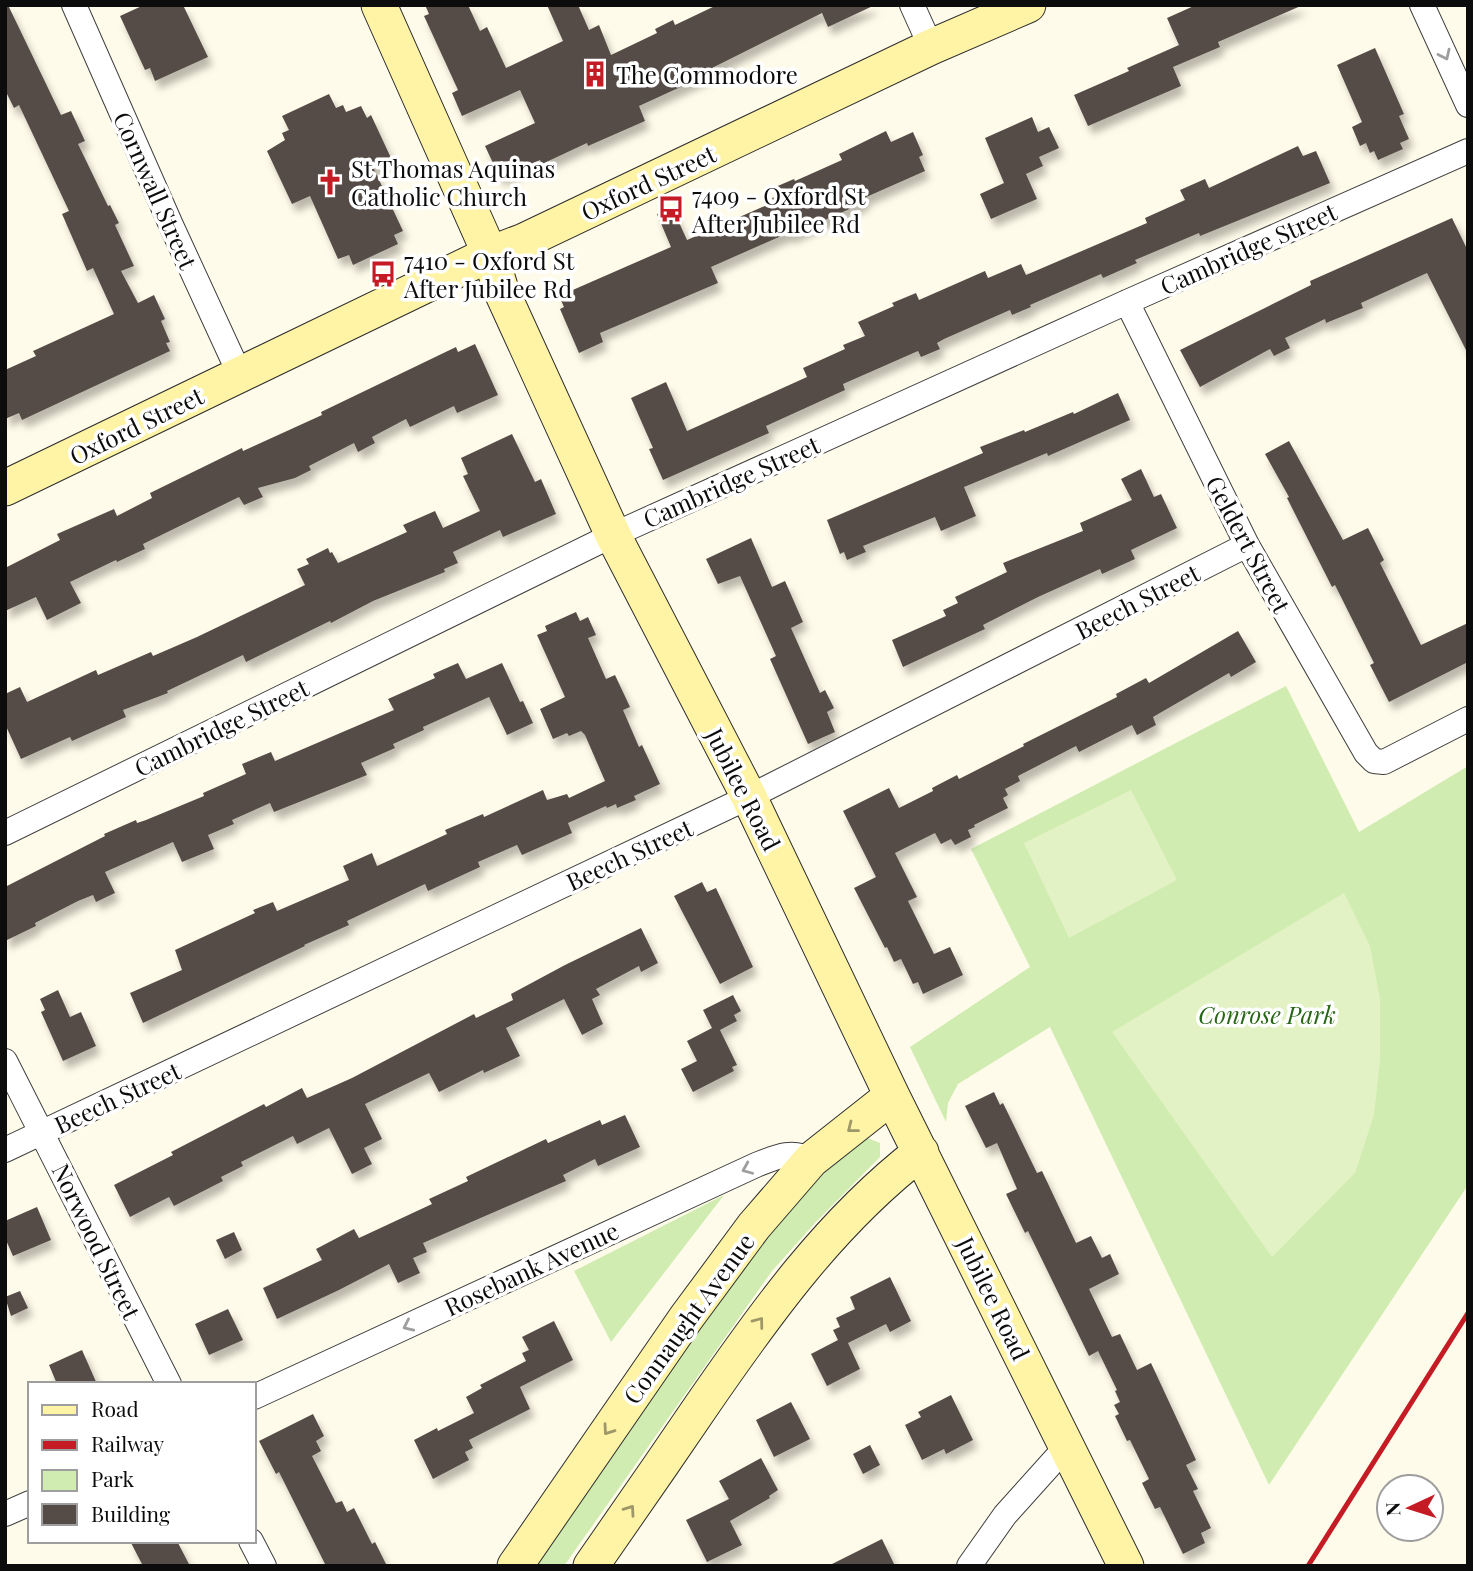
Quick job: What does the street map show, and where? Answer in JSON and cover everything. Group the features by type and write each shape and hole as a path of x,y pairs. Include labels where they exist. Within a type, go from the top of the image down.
{"main road":[{"name":"Jubilee Road","path":"379,5 490,254 501,290 613,535 749,797 892,1096 1126,1566"},
{"name":"Oxford Street","path":"7,482 240,375 490,254 536,235 931,47 1028,5"},
{"name":"Connaught Avenue","path":"514,1566 686,1318 754,1226 811,1160 892,1096"},
{"path":"591,1566 750,1335 805,1263 898,1170 921,1152"}],"street":[{"name":"Cornwall Street","path":"74,5 240,375"},
{"path":"912,5 931,47"},
{"path":"1422,5 1468,105"},
{"name":"Cambridge Street","path":"5,833 613,535 1468,151"},
{"name":"Geldert Street","path":"1127,302 1247,545 1366,754 1374,761 1384,762 1468,719"},
{"name":"Beech Street","path":"5,1150 749,797 1247,545"},
{"name":"Norwood Street","path":"5,1061 168,1382"},
{"name":"Rosebank Avenue","path":"256,1396 756,1165 783,1155 799,1153 811,1160"},
{"path":"969,1566 1005,1515 1067,1446"},
{"path":"5,1514 28,1504"},
{"path":"252,1543 264,1566"}],"green space":[{"name":"Conrose Park","path":"1286,686 1359,832 1468,766 1468,1185 1269,1485 1050,1027 958,1084 948,1103 946,1122 910,1047 1030,967 971,849"},
{"path":"1131,790 1177,880 1069,938 1024,843"},
{"path":"1344,893 1370,946 1380,999 1380,1060 1374,1115 1355,1173 1272,1257 1112,1032"},
{"path":"865,1137 880,1143 880,1157 772,1271 564,1566 535,1566 676,1361 804,1186"},
{"path":"724,1195 611,1342 574,1271"}],"building":[{"path":"5,5 8,5 61,115 71,111 85,141 78,144 119,223 115,225 134,266 121,271 138,303 154,295 165,319 161,321 170,342 166,343 170,351 22,420 19,413 5,419 5,370 36,356 33,351 114,314 93,268 87,271 62,214 69,211 19,105 14,108 5,90"},
{"path":"144,5 183,5 208,57 155,81 150,68 145,70 120,16"},
{"path":"425,5 468,5 480,31 487,27 506,68 563,41 547,5 578,5 589,30 599,25 611,55 657,33 655,29 673,20 675,25 717,5 875,5 828,27 822,13 710,69 711,73 639,106 645,121 588,146 587,143 542,164 540,160 500,178 485,146 535,123 520,90 462,116 452,93 458,90 424,16 429,14"},
{"path":"1196,5 1303,5 1218,42 1220,47 1173,67 1181,86 1088,126 1074,95 1179,45 1167,18"},
{"path":"1375,48 1404,114 1399,116 1409,139 1400,143 1403,149 1378,160 1374,151 1370,153 1366,143 1360,146 1352,127 1362,122 1337,65"},
{"name":"St Thomas Aquinas Catholic Church","path":"329,94 336,108 343,105 346,112 361,106 367,118 371,115 391,158 373,167 403,231 394,235 398,244 353,265 349,255 338,259 310,196 292,204 267,151 285,140 282,133 289,130 282,116"},
{"path":"1032,117 1038,132 1049,127 1059,148 1039,157 1043,166 1026,174 1037,199 991,219 980,194 1004,183 985,138"},
{"path":"886,131 891,142 913,132 923,155 919,157 925,171 864,198 865,202 711,267 718,283 600,333 603,342 579,353 560,309 564,307 559,296 671,247 657,214 672,207 687,240 774,202 772,198 777,196 773,188 842,160 839,154"},
{"path":"1298,146 1303,156 1316,151 1330,183 1200,236 1199,233 1135,260 1137,263 1103,278 1101,274 1012,315 1010,310 944,339 937,343 940,349 921,357 918,351 843,384 845,390 766,426 769,433 663,480 649,449 653,448 631,398 666,382 687,431 807,377 803,368 845,349 843,345 865,336 858,322 894,306 892,303 916,293 919,300 985,271 988,278 1021,264 1026,275 1147,223 1145,218 1185,200 1180,190 1205,179 1209,188"},
{"path":"1452,218 1468,251 1468,354 1427,273 1361,303 1363,308 1326,323 1325,319 1285,338 1290,348 1274,356 1270,349 1200,387 1180,350 1311,285 1310,281"},
{"path":"475,344 498,395 457,413 454,406 410,427 406,419 372,437 375,443 358,452 354,443 309,466 311,470 295,478 258,488 263,497 244,505 239,497 143,544 145,549 70,582 81,603 47,620 36,597 5,611 5,568 60,540 57,534 114,509 117,516 152,498 150,493 242,448 243,451 322,415 321,412 456,347 458,352"},
{"path":"1118,393 1130,420 1048,456 1047,453 964,487 976,516 941,531 935,517 863,546 866,552 847,560 844,552 840,554 827,520 983,453 980,447 1073,412 1074,414"},
{"path":"512,434 535,482 541,479 556,514 503,537 500,530 453,552 458,563 444,569 445,572 373,601 246,662 243,655 167,691 168,693 123,710 126,717 72,741 70,737 21,759 5,724 5,694 20,687 27,702 96,670 98,675 151,652 153,656 197,637 305,585 297,569 309,564 306,559 328,548 338,563 407,532 403,525 435,511 443,528 480,511 463,476 468,474 461,458"},
{"path":"1289,441 1343,540 1368,528 1384,560 1380,563 1421,645 1468,623 1468,662 1389,702 1370,665 1374,663 1335,585 1332,587 1265,454"},
{"path":"1141,469 1154,497 1161,494 1177,528 1131,550 1135,559 1102,574 1100,569 1038,597 983,625 985,629 903,667 892,640 946,616 943,610 958,603 955,597 1007,572 1003,563 1083,531 1080,523 1132,500 1121,479"},
{"path":"751,538 772,587 785,581 803,622 791,628 820,693 825,690 834,708 827,712 835,732 808,744 770,659 776,656 740,576 718,584 706,559"},
{"path":"576,612 580,621 588,617 596,635 588,638 606,679 615,675 630,707 623,710 639,747 642,745 660,784 634,796 636,800 617,808 616,804 607,808 606,806 568,823 572,833 522,855 517,845 478,862 480,867 428,891 425,884 347,921 349,925 143,1023 130,993 182,970 175,950 255,913 253,910 273,902 277,911 349,880 343,866 372,853 377,866 447,834 445,830 483,814 484,817 543,790 547,800 567,794 569,798 605,781 585,735 581,731 553,739 540,709 565,697 537,635 547,631 545,626"},
{"path":"1238,631 1256,662 1231,677 1229,673 1153,717 1156,725 1137,735 1132,725 1079,752 1076,746 1018,776 1020,781 1005,789 1008,795 1003,798 1008,808 974,825 975,827 968,830 971,837 955,845 951,839 941,844 935,833 895,853 917,897 908,901 934,954 950,947 963,975 923,994 918,982 913,984 901,959 894,962 854,888 876,877 843,811 889,788 899,808 957,775 959,779 1024,746 1023,744 1117,697 1116,694 1146,678 1149,683"},
{"path":"458,663 466,679 502,663 533,723 507,735 489,697 423,727 424,730 393,744 395,748 361,763 367,775 274,812 270,803 232,820 234,824 208,835 214,849 182,862 173,842 105,872 115,893 96,902 93,895 78,901 5,941 5,887 105,836 104,834 204,796 203,793 246,774 242,764 271,752 275,761 394,710 388,699 435,678 433,674"},
{"path":"702,882 707,892 716,888 753,967 720,984 674,896"},
{"path":"641,928 658,963 641,972 639,966 596,989 600,995 592,999 603,1024 582,1035 564,999 506,1028 520,1056 484,1073 483,1070 439,1092 429,1073 365,1104 382,1139 364,1148 372,1164 352,1174 329,1128 297,1144 293,1136 241,1162 243,1166 221,1177 223,1181 174,1206 169,1197 130,1217 114,1185 173,1155 171,1152 264,1104 266,1107 302,1088 307,1098 352,1078 474,1014 476,1018 513,1000 511,994"},
{"path":"58,990 70,1017 81,1012 96,1046 63,1061 41,1012 45,1010 40,999"},
{"path":"733,995 741,1011 734,1015 737,1021 720,1030 737,1065 732,1067 734,1071 693,1092 681,1069 697,1061 687,1041 712,1028 703,1010"},
{"path":"994,1092 1000,1105 1003,1103 1037,1173 1042,1171 1076,1243 1091,1236 1102,1258 1110,1254 1119,1274 1089,1289 1112,1337 1120,1334 1137,1370 1151,1363 1196,1460 1186,1465 1198,1489 1193,1491 1211,1528 1201,1533 1205,1543 1183,1554 1160,1507 1155,1509 1142,1483 1149,1479 1115,1416 1119,1414 1114,1405 1120,1402 1115,1391 1117,1390 1098,1351 1089,1356 1028,1231 1025,1233 1006,1194 1017,1189 997,1143 986,1148 965,1106"},
{"path":"625,1115 640,1147 598,1166 595,1159 563,1175 566,1181 423,1243 427,1252 413,1258 420,1273 398,1283 389,1264 277,1319 263,1288 322,1260 316,1249 354,1229 359,1238 432,1204 429,1199 468,1181 466,1177 546,1139 548,1143 600,1120 602,1125"},
{"path":"37,1207 51,1240 13,1256 5,1238 5,1221"},
{"path":"234,1232 242,1250 225,1259 216,1240"},
{"path":"890,1277 911,1321 890,1332 886,1324 848,1343 860,1369 827,1386 811,1354 838,1340 833,1330 840,1327 836,1318 855,1309 850,1297"},
{"path":"20,1291 28,1308 11,1316 5,1297"},
{"path":"228,1309 243,1340 209,1355 195,1324"},
{"path":"554,1321 573,1360 520,1387 530,1409 469,1440 473,1448 465,1452 469,1460 433,1479 414,1440 474,1413 466,1397 482,1388 480,1385 526,1361 522,1353 529,1350 522,1337"},
{"path":"82,1350 96,1382 56,1382 49,1365"},
{"path":"951,1395 973,1440 946,1454 944,1449 922,1460 905,1425 921,1417 918,1412"},
{"path":"791,1402 810,1439 774,1457 756,1420"},
{"path":"313,1414 324,1436 316,1441 321,1451 312,1456 336,1503 342,1501 347,1512 354,1508 372,1544 375,1542 387,1566 326,1566 279,1472 276,1474 259,1441"},
{"path":"870,1445 880,1465 863,1474 853,1454"},
{"path":"761,1458 778,1490 769,1496 770,1498 730,1521 742,1545 707,1562 686,1520 729,1499 719,1481"},
{"path":"882,1539 895,1566 828,1566"},
{"path":"131,1543 178,1543 190,1566 143,1566"}],"railway":[{"path":"1308,1566 1468,1313"}],"place":[{"name":"The Commodore","path":"595,74"},
{"name":"St Thomas Aquinas Catholic Church","path":"330,182"},
{"name":"7409 - Oxford St After Jubilee Rd","path":"671,209"},
{"name":"7410 - Oxford St After Jubilee Rd","path":"383,274"}]}
